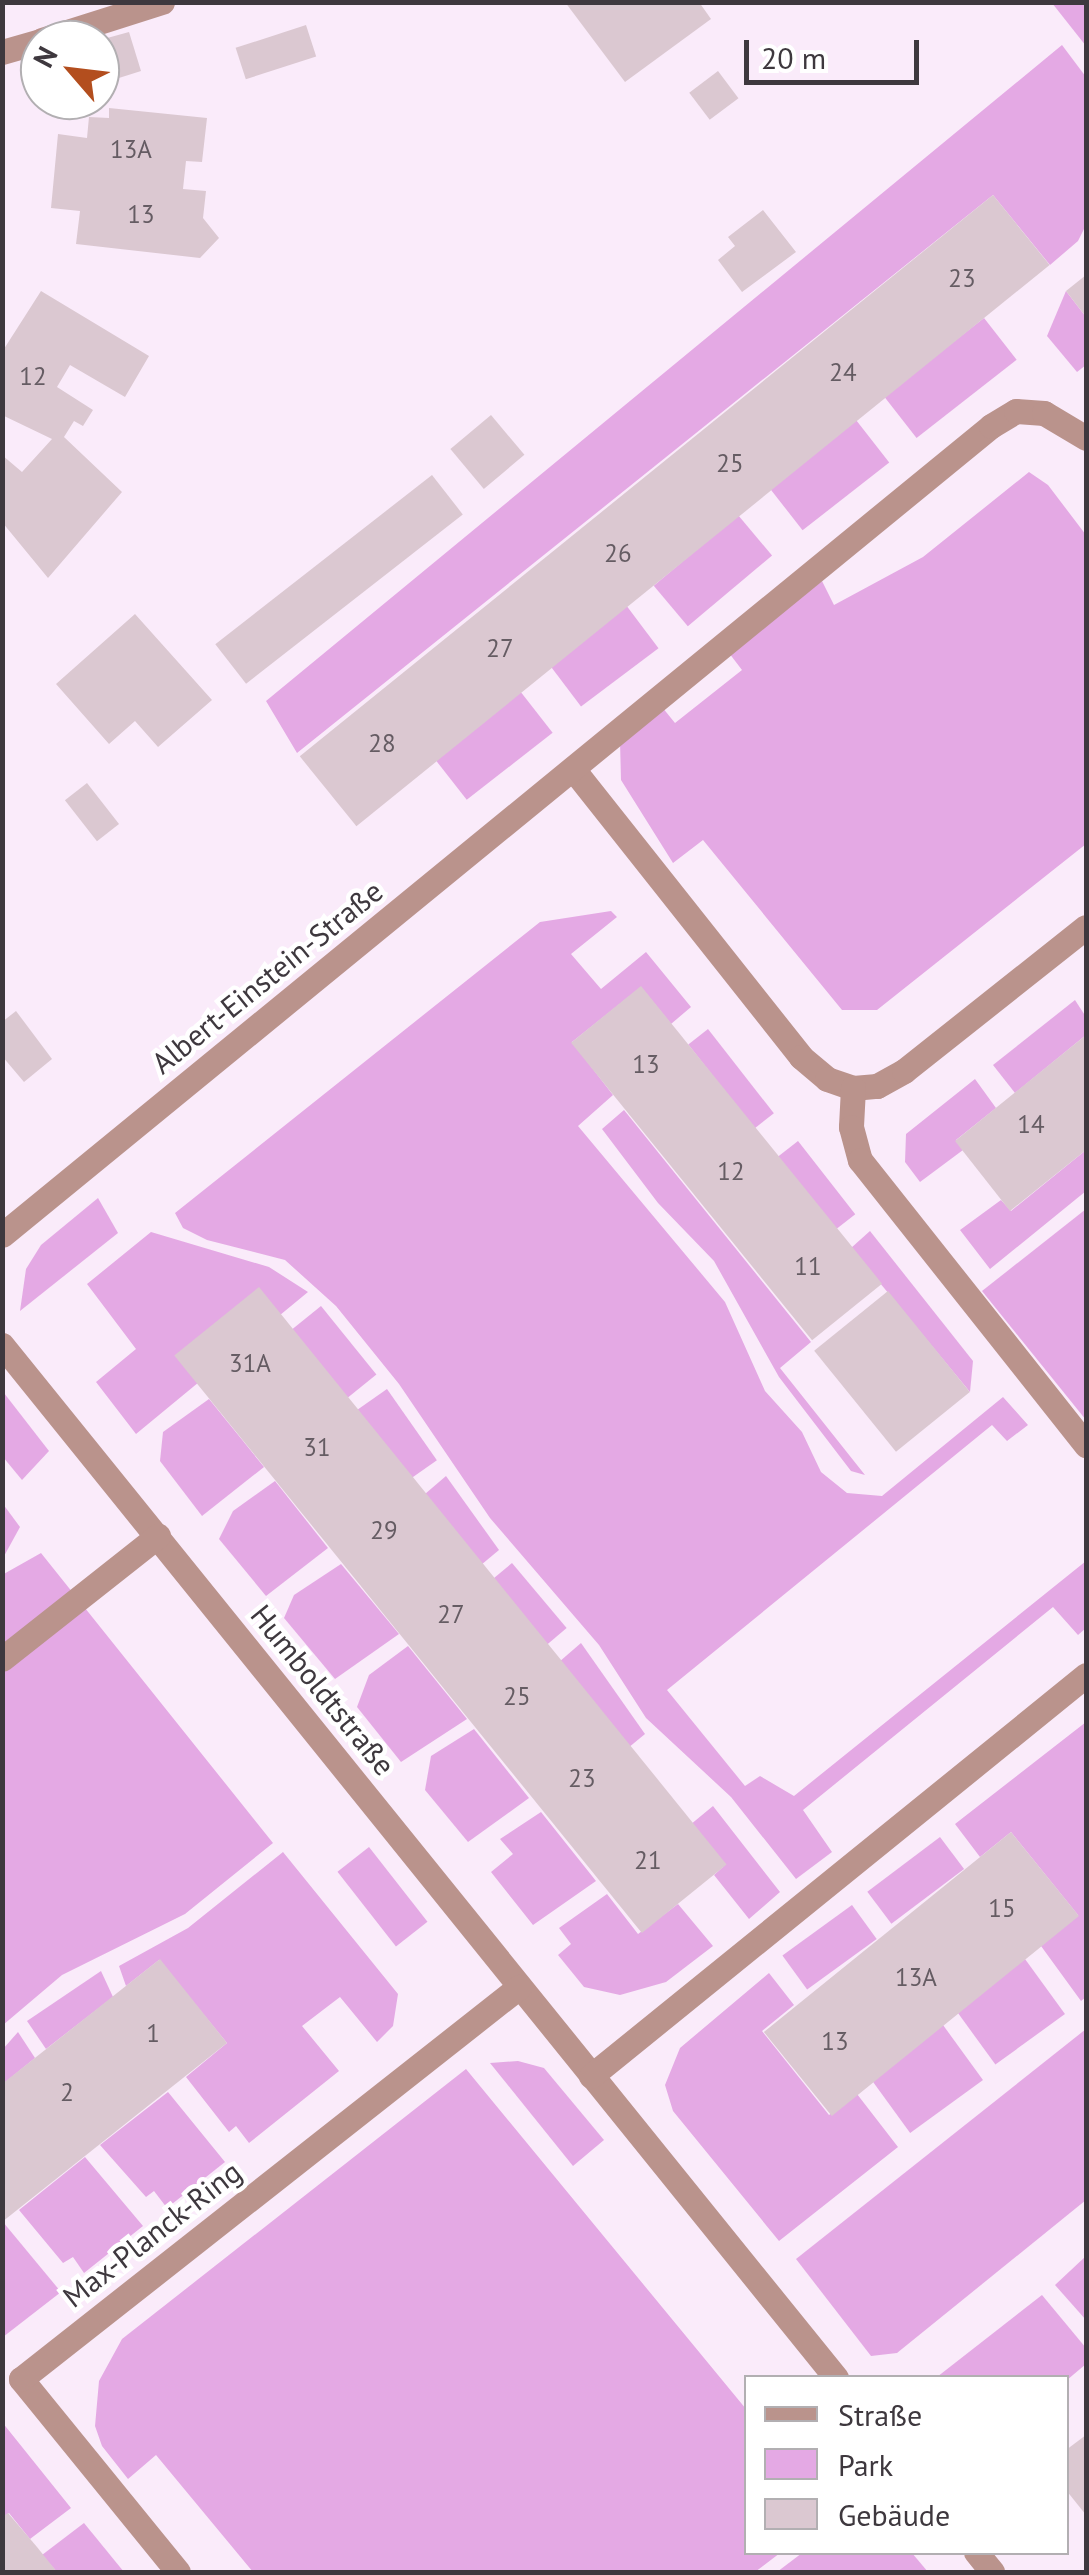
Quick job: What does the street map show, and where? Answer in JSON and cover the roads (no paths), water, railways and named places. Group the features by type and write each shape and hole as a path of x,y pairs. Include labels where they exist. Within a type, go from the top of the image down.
{"street":[{"path":"105,20 162,2"},
{"name":"Albert-Einstein-Straße","path":"2,1235 573,769 643,705 991,426 1016,411 1044,413 1086,438"},
{"path":"573,769 801,1057 827,1078 853,1088 878,1086 904,1071 1086,927"},
{"path":"853,1088 851,1127 860,1160 1086,1445"},
{"name":"Humboldtstraße","path":"2,1344 834,2375"},
{"path":"2,1659 158,1536"},
{"path":"592,2076 1086,1676"},
{"name":"Max-Planck-Ring","path":"178,2572 21,2378 519,1986"}]}
